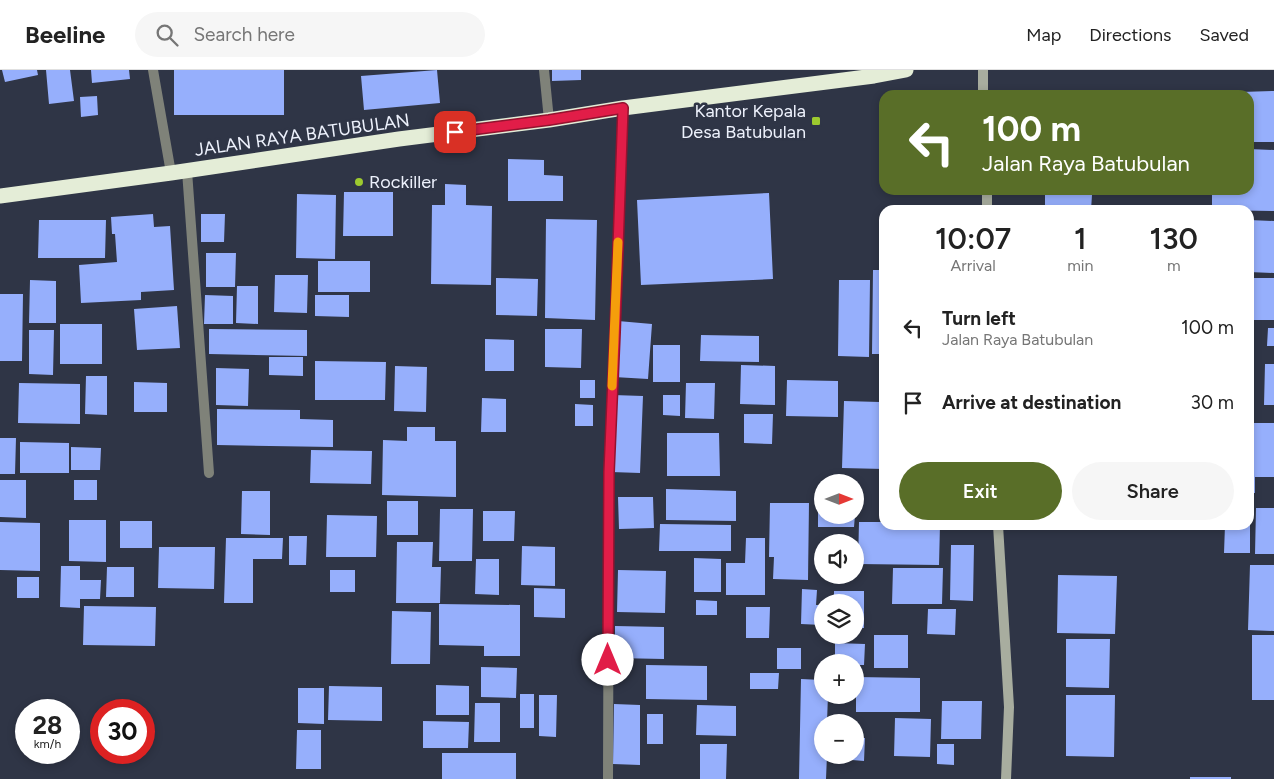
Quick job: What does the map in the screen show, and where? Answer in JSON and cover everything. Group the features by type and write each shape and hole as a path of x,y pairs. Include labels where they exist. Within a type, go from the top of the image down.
{"highway":[{"name":"JALAN RAYA BATUBULAN","path":"0,196 188,171 623,108 874,76 906,70"}],"street":[{"path":"153,70 170,173"},
{"path":"544,70 549,120"},
{"path":"983,70 984,90"},
{"path":"608,779 609,472 623,108"},
{"path":"188,171 209,472"},
{"path":"998,530 1009,708 1006,779"}],"building":[{"path":"2,70 37,70 38,75 5,82"},
{"path":"46,70 70,70 74,101 49,104"},
{"path":"91,70 129,70 130,79 92,83"},
{"path":"174,70 284,70 284,115 174,115"},
{"path":"437,70 440,103 364,110 361,76"},
{"path":"552,70 581,70 581,80 552,81"},
{"path":"1274,91 1274,142 1254,142 1254,92"},
{"path":"97,96 98,115 81,117 80,97"},
{"path":"1254,149 1274,150 1274,211 1254,211 1254,205 1212,205 1212,195 1254,195"},
{"path":"508,159 544,160 544,175 563,176 563,201 508,201"},
{"path":"445,184 466,185 466,205 492,206 491,285 431,284 432,205 445,205"},
{"path":"344,192 393,192 393,236 343,236"},
{"path":"769,193 773,279 641,285 637,200"},
{"path":"297,194 336,195 335,259 296,258"},
{"path":"1045,195 1092,195 1091,205 1045,205"},
{"path":"153,214 154,227 170,226 174,290 141,292 141,300 81,303 79,265 117,262 115,234 112,234 111,217"},
{"path":"201,214 225,214 224,242 201,242"},
{"path":"546,219 597,220 595,320 545,318"},
{"path":"39,220 106,220 105,258 38,258"},
{"path":"1254,220 1274,221 1274,273 1254,272"},
{"path":"206,253 236,253 235,287 206,287"},
{"path":"318,261 370,261 370,292 318,292"},
{"path":"873,270 879,270 879,354 872,354"},
{"path":"275,275 308,275 307,313 274,312"},
{"path":"496,278 538,279 537,316 496,315"},
{"path":"1254,278 1274,278 1274,320 1254,320"},
{"path":"30,280 56,281 56,323 29,323"},
{"path":"839,280 870,280 869,357 838,356"},
{"path":"237,286 258,286 258,324 236,323"},
{"path":"0,294 23,294 22,361 0,361"},
{"path":"205,295 233,296 233,324 204,324"},
{"path":"315,295 349,295 349,317 315,316"},
{"path":"177,306 180,348 137,350 134,309"},
{"path":"618,321 652,324 648,379 614,377"},
{"path":"60,324 102,324 102,364 60,364"},
{"path":"1268,328 1274,328 1274,346 1267,346"},
{"path":"209,329 307,330 307,356 209,354"},
{"path":"545,329 582,329 581,368 545,367"},
{"path":"29,330 54,330 53,375 29,374"},
{"path":"701,335 759,336 759,362 700,361"},
{"path":"485,339 514,340 514,371 485,371"},
{"path":"653,345 680,345 680,382 653,382"},
{"path":"269,357 303,357 303,376 269,375"},
{"path":"315,361 386,362 385,400 315,400"},
{"path":"1265,364 1274,364 1274,405 1264,405"},
{"path":"741,365 775,366 775,405 740,404"},
{"path":"395,366 427,367 426,412 394,411"},
{"path":"216,368 249,369 248,406 216,405"},
{"path":"86,376 107,376 107,415 85,414"},
{"path":"580,380 595,380 595,398 580,398"},
{"path":"787,380 838,381 838,417 786,416"},
{"path":"134,382 167,383 167,412 134,412"},
{"path":"19,383 80,384 80,424 18,423"},
{"path":"686,383 715,383 714,419 685,418"},
{"path":"613,395 643,396 640,473 611,472"},
{"path":"663,395 680,395 680,416 663,415"},
{"path":"482,398 506,399 506,432 481,432"},
{"path":"844,401 879,402 879,469 842,468"},
{"path":"575,404 593,405 593,426 575,426"},
{"path":"217,409 300,410 300,419 333,420 333,447 217,445"},
{"path":"744,414 773,414 772,444 744,443"},
{"path":"1254,423 1274,423 1274,477 1255,477 1255,493"},
{"path":"407,427 435,427 435,441 456,441 456,497 382,495 383,440 407,441"},
{"path":"667,433 719,433 720,476 667,476"},
{"path":"0,438 16,438 15,474 0,474"},
{"path":"20,442 69,443 69,473 20,473"},
{"path":"71,447 101,448 100,470 71,470"},
{"path":"311,450 372,451 371,484 310,483"},
{"path":"0,480 26,480 26,518 0,517"},
{"path":"74,480 97,480 97,500 74,500"},
{"path":"666,489 736,491 736,521 666,520"},
{"path":"242,491 270,491 270,535 241,534"},
{"path":"618,497 653,497 654,528 619,529"},
{"path":"387,501 418,501 418,535 387,535"},
{"path":"770,503 809,503 808,580 773,579 774,557 769,557"},
{"path":"1256,508 1274,508 1274,554 1255,554"},
{"path":"440,509 473,509 472,561 439,561"},
{"path":"483,511 515,511 514,541 483,541"},
{"path":"327,515 377,516 376,557 326,557"},
{"path":"69,520 106,520 106,562 69,561"},
{"path":"120,521 152,521 152,548 120,548"},
{"path":"0,522 40,523 40,571 0,570"},
{"path":"879,522 879,530 940,530 939,565 864,564 864,534 859,534 859,524"},
{"path":"660,524 731,525 731,551 659,551"},
{"path":"818,524 854,524 854,527 818,527"},
{"path":"1225,530 1250,530 1250,553 1224,553"},
{"path":"289,536 307,536 306,565 289,565"},
{"path":"226,538 283,538 282,559 253,559 253,603 224,603"},
{"path":"746,538 765,538 765,595 726,595 726,563 745,563"},
{"path":"397,542 433,542 432,567 441,567 440,603 396,603"},
{"path":"951,545 974,545 973,601 950,600"},
{"path":"522,546 555,547 555,586 521,585"},
{"path":"159,547 215,547 214,589 158,588"},
{"path":"694,558 721,559 721,592 694,592"},
{"path":"476,559 499,559 499,595 475,594"},
{"path":"1250,565 1274,565 1274,631 1248,630"},
{"path":"61,566 80,566 80,580 101,580 100,599 80,599 80,608 60,607"},
{"path":"107,567 134,567 134,597 106,597"},
{"path":"893,568 943,568 942,604 892,604"},
{"path":"330,570 355,570 355,592 330,592"},
{"path":"618,570 666,571 665,613 617,612"},
{"path":"1058,575 1117,576 1115,634 1057,633"},
{"path":"17,577 39,577 39,598 17,598"},
{"path":"534,588 565,589 565,618 534,617"},
{"path":"802,589 817,590 817,594 814,594 814,625 801,624"},
{"path":"834,591 864,591 864,594 834,594"},
{"path":"696,600 717,601 717,615 696,615"},
{"path":"439,604 520,605 520,656 484,656 484,646 439,645"},
{"path":"84,606 156,607 155,646 83,645"},
{"path":"746,607 770,607 769,638 746,638"},
{"path":"928,609 956,609 955,635 927,634"},
{"path":"392,611 431,612 430,664 391,664"},
{"path":"615,626 664,627 664,659 615,658"},
{"path":"874,635 908,635 908,668 874,668"},
{"path":"1252,635 1274,635 1274,700 1252,700"},
{"path":"1066,639 1110,639 1109,688 1066,687"},
{"path":"835,644 865,644 864,665 864,654 835,654"},
{"path":"777,648 801,648 801,669 777,669"},
{"path":"646,665 707,666 707,700 646,699"},
{"path":"481,667 517,668 516,698 481,697"},
{"path":"750,673 779,673 778,689 750,689"},
{"path":"864,677 920,678 920,712 856,712 856,704 864,704"},
{"path":"801,679 814,680 814,704 828,704 827,714 814,714 814,764 827,764 826,779 799,779"},
{"path":"436,685 469,686 469,715 436,715"},
{"path":"329,686 382,687 382,721 328,720"},
{"path":"298,688 324,688 324,724 298,723"},
{"path":"520,694 534,694 534,728 520,728"},
{"path":"539,695 557,695 556,737 539,736"},
{"path":"1066,695 1115,695 1114,757 1066,756"},
{"path":"942,701 982,701 981,739 941,739"},
{"path":"475,703 500,703 500,742 474,742"},
{"path":"614,704 640,705 640,765 613,764"},
{"path":"697,705 736,706 736,736 696,735"},
{"path":"647,714 663,714 663,744 647,744"},
{"path":"895,718 931,719 930,757 894,756"},
{"path":"423,721 469,722 468,748 423,748"},
{"path":"297,730 321,730 321,769 296,769"},
{"path":"700,744 727,744 726,779 700,779"},
{"path":"937,744 954,744 954,765 937,764"},
{"path":"442,753 516,753 516,779 442,779"},
{"path":"1190,777 1231,777 1231,779 1190,779"}],"slow traffic":[{"path":"612,386 618,242"}],"place":[{"name":"Kantor Kepala Desa Batubulan","path":"816,121"},
{"name":"Rockiller","path":"359,182"}],"route":[{"path":"455,132 623,108 609,472 608,660"}]}
